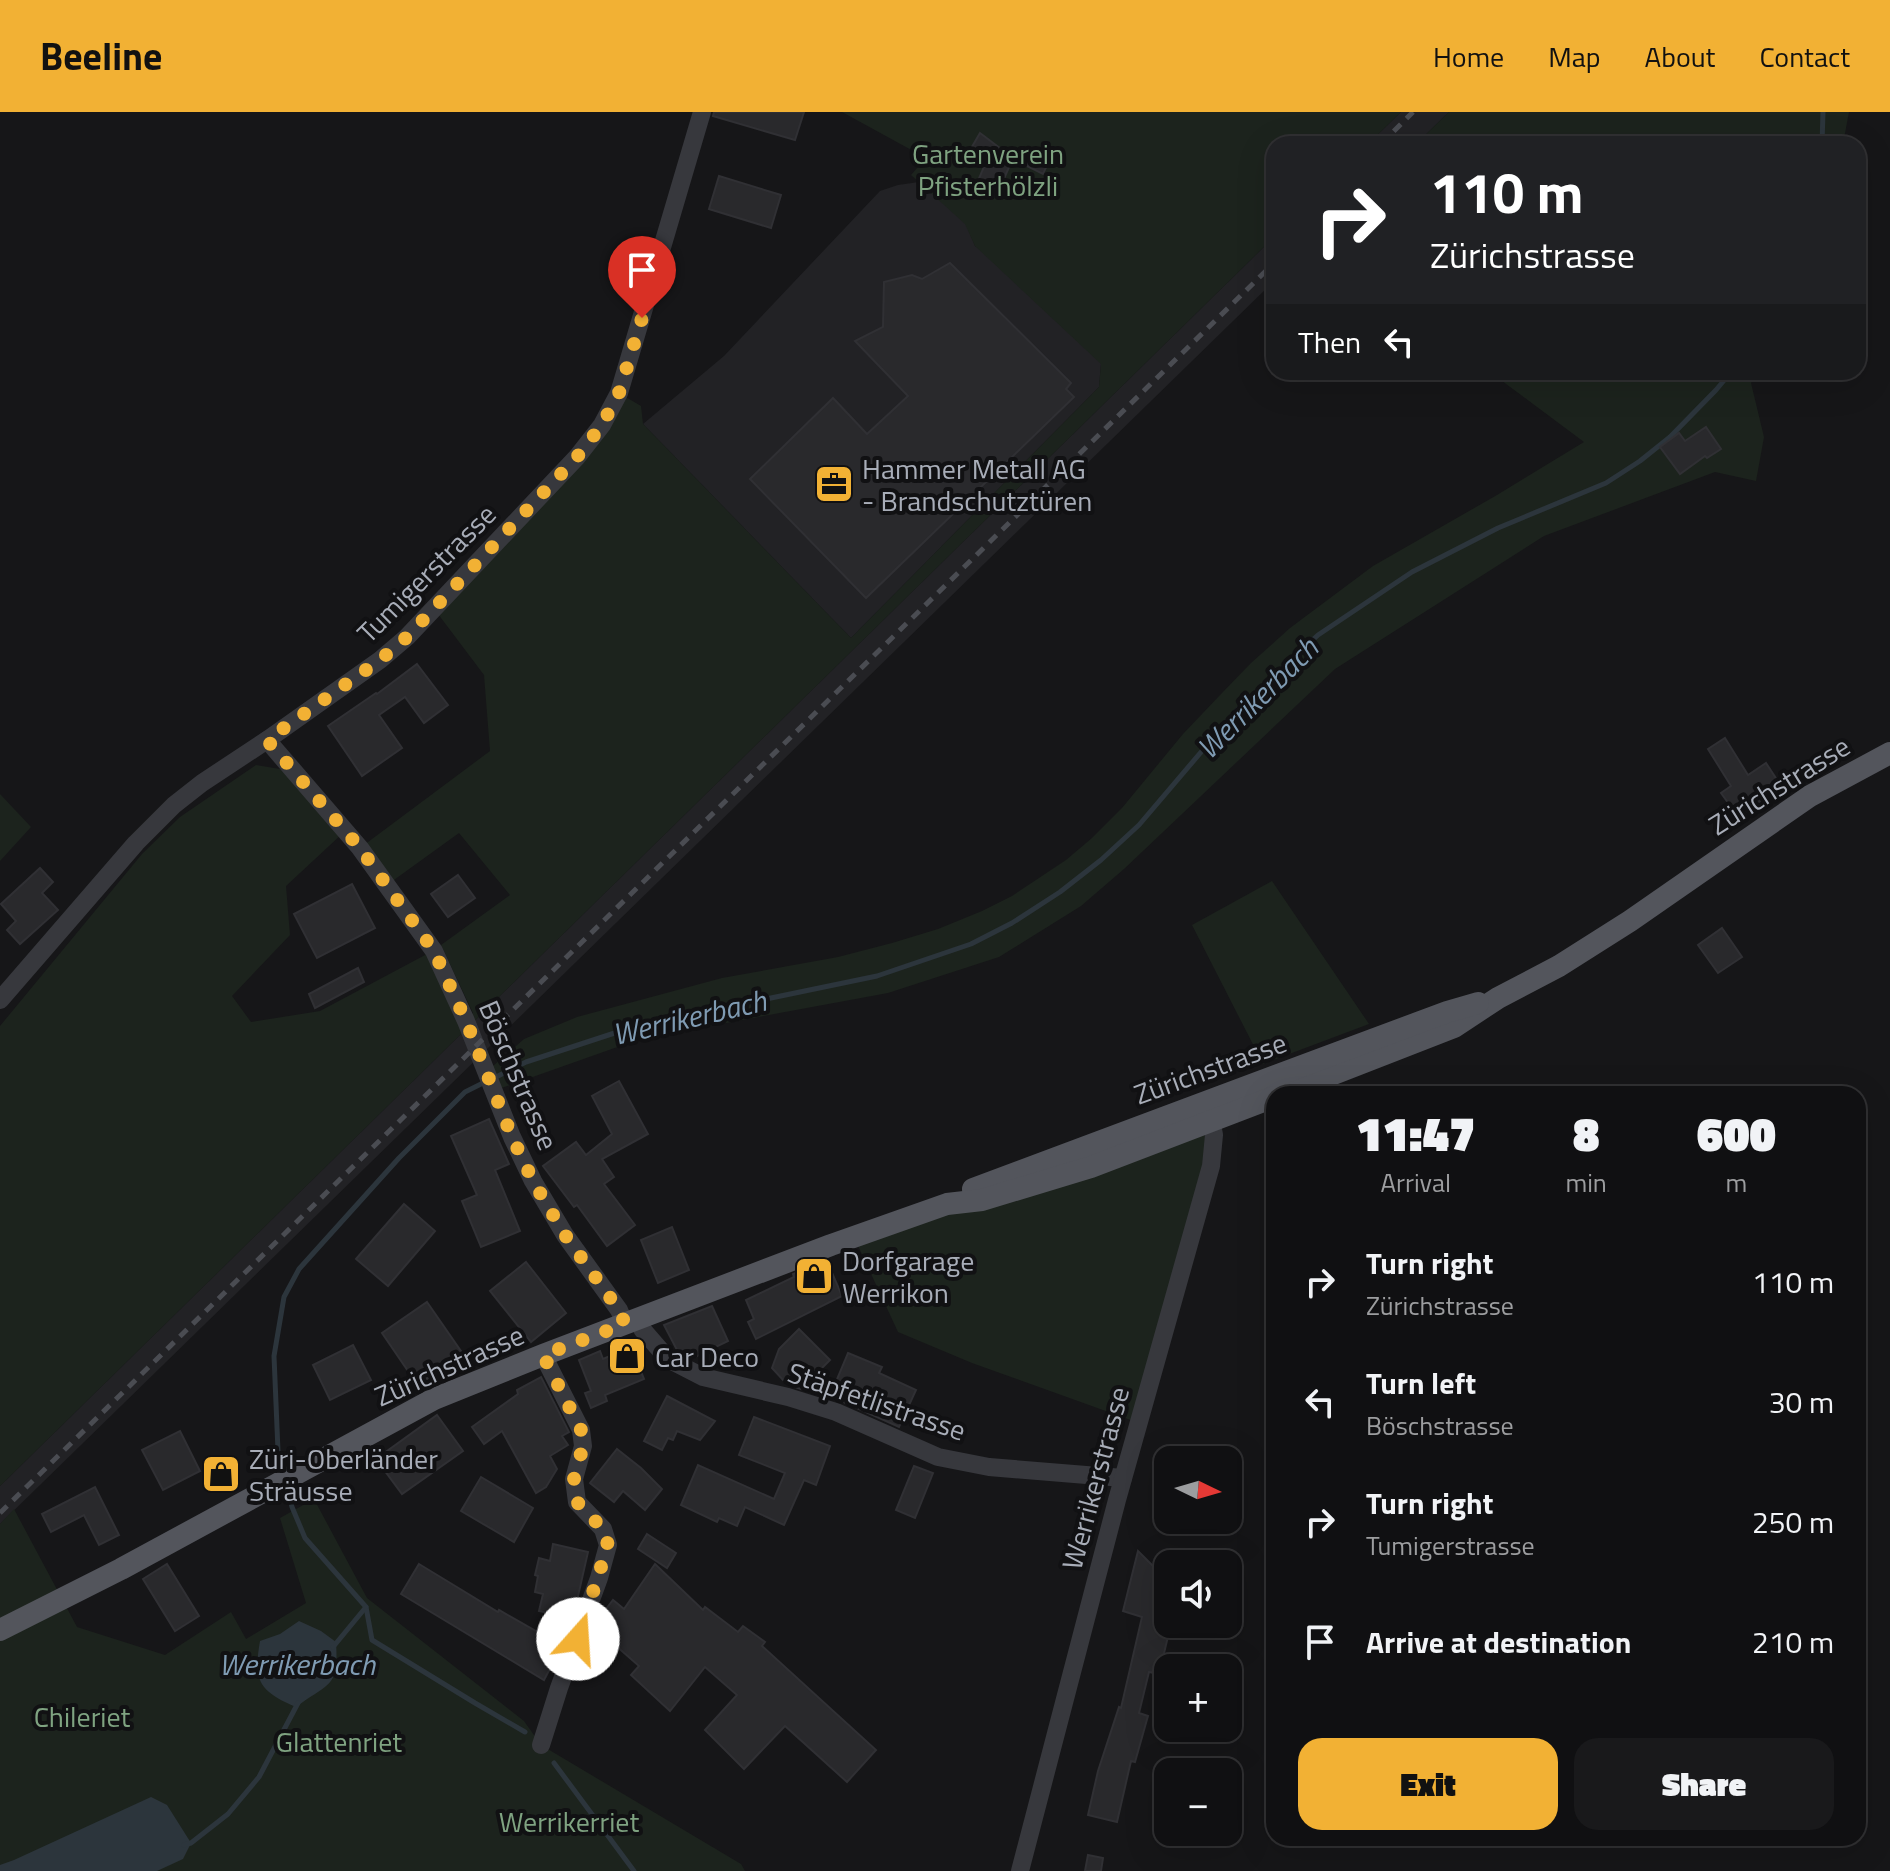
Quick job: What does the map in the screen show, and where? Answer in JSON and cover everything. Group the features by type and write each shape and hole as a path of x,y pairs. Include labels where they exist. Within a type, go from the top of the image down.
{"main road":[{"name":"Zürichstrasse","path":"1303,1086 1454,1027 1618,928 1810,796 1890,753"},
{"name":"Zürichstrasse","path":"1270,1086 1447,1012 1498,998"},
{"name":"Zürichstrasse","path":"0,1630 121,1569 434,1399 631,1321 947,1204 966,1191 1210,1111 1266,1088"},
{"name":"Zürichstrasse","path":"1210,1111 1266,1099"}],"street":[{"name":"Tumigerstrasse","path":"0,1000 136,843 174,805 380,660 407,637 577,457 602,425 619,393 702,112"},
{"name":"Böschstrasse","path":"267,740 360,848 434,951 533,1181 565,1235 619,1310 631,1321"},
{"name":"Werrikerstrasse","path":"1020,1871 1123,1478 1211,1166 1214,1143 1210,1111"},
{"name":"Stäpfetlistrasse","path":"631,1321 668,1359 703,1377 836,1412 938,1457 989,1467 1123,1478"},
{"path":"541,1745 608,1545 603,1529 577,1502 574,1479 583,1446 581,1430 543,1355"}],"shaded area":[{"path":"1401,112 1449,112 1424,136 1376,136"},
{"path":"926,181 966,224 975,246 1093,328 1101,364 1099,387 851,638 643,424 724,356 880,191"},
{"path":"1266,245 1266,289 0,1524 0,1486"}],"green space":[{"name":"Gartenverein Pfisterhölzli","path":"842,112 1401,112 1376,136 1266,136 1266,245 0,1486 0,1026 142,854 180,817 256,765 280,769 343,833 286,886 290,935 232,996 251,1022 320,1011 427,954 466,1021 473,1013 441,945 510,895 459,833 387,885 360,848 490,751 484,675 435,610 577,457 619,393 641,406 643,424 851,638 1099,387 1101,364 975,246 965,224 911,175 926,158"},
{"path":"1449,112 1849,112 1844,136 1424,136"},
{"path":"1501,380 1753,380 1751,383 1764,437 1756,481 1715,472 1544,536 1335,669 1081,906 999,957 888,993 640,1039 493,1091 486,1072 524,1039 577,1017 722,978 838,957 892,943 938,929 1012,896 1066,860 1092,838 1122,808 1183,734 1251,663 1290,628 1373,566 1584,442"},
{"path":"0,794 31,827 0,861"},
{"path":"1272,881 1369,1024 1263,1064 1192,925"},
{"path":"1213,1121 1214,1135 1139,1423 972,1363 898,1332 853,1235"},
{"name":"Glattenriet","path":"314,1499 367,1598 524,1721 541,1745 741,1864 745,1871 0,1871 0,1524 14,1509 77,1627 165,1655 231,1612 246,1639 306,1603 280,1518"}],"water":[{"name":"Werrikerbach","path":"299,1621 336,1642 336,1668 330,1683 296,1707 267,1690 257,1666 260,1641 280,1634"},
{"path":"151,1797 167,1805 191,1843 183,1859 157,1871 0,1871 0,1865"}],"building":[{"path":"714,112 804,112 795,140 713,116"},
{"path":"980,133 1013,158 996,197 975,188 986,162 969,152"},
{"path":"1034,151 1050,159 1043,174 1027,166"},
{"path":"719,176 781,195 771,228 709,209"},
{"path":"950,263 1071,383 1066,389 1074,397 866,598 750,479 833,398 867,434 908,396 855,341 883,327 884,282 912,275 922,279"},
{"path":"1706,427 1721,449 1680,474 1660,447 1679,433 1685,441"},
{"path":"417,664 448,705 424,723 405,697 379,715 402,748 362,776 328,726"},
{"path":"1725,738 1748,775 1766,763 1783,789 1739,818 1721,793 1731,786 1708,749"},
{"path":"40,868 53,882 42,893 58,910 20,944 7,930 16,921 1,904"},
{"path":"458,875 475,898 448,917 431,894"},
{"path":"352,884 375,928 317,958 294,914"},
{"path":"1722,928 1742,957 1718,973 1698,945"},
{"path":"358,968 364,982 315,1008 309,994"},
{"path":"619,1081 648,1134 602,1159 614,1177 604,1184 635,1225 607,1246 543,1166 576,1142 586,1155 612,1134 592,1096"},
{"path":"489,1119 509,1164 495,1170 520,1231 481,1247 462,1201 477,1195 451,1136"},
{"path":"404,1204 435,1231 388,1286 356,1259"},
{"path":"672,1227 689,1270 658,1283 641,1240"},
{"path":"827,1261 842,1296 756,1339 748,1322 754,1319 746,1300 794,1277 793,1274"},
{"path":"526,1262 566,1313 531,1342 490,1291"},
{"path":"427,1302 463,1354 427,1379 422,1371 412,1377 382,1333"},
{"path":"712,1306 728,1341 693,1358 677,1350 664,1325"},
{"path":"799,1329 830,1360 801,1389 786,1378 783,1380 772,1368 779,1349"},
{"path":"353,1345 371,1380 330,1400 313,1365"},
{"path":"631,1347 644,1379 605,1395 607,1401 591,1408 585,1393 591,1391 579,1360 600,1351 603,1359"},
{"path":"848,1353 882,1367 879,1373 916,1390 899,1427 830,1396"},
{"path":"541,1377 569,1432 562,1436 568,1445 550,1456 557,1469 546,1487 536,1493 502,1431 484,1444 472,1427 518,1394 517,1390"},
{"path":"667,1396 715,1421 700,1440 677,1431 673,1440 668,1438 662,1450 644,1441"},
{"path":"437,1415 463,1451 402,1494 376,1459"},
{"path":"754,1417 830,1446 816,1485 804,1480 784,1525 745,1507 737,1526 719,1518 717,1522 681,1505 698,1465 774,1499 785,1473 739,1455"},
{"path":"180,1431 200,1471 163,1490 142,1450"},
{"path":"617,1449 662,1489 645,1510 623,1491 614,1502 590,1483"},
{"path":"914,1466 933,1473 915,1518 896,1510"},
{"path":"481,1477 533,1508 514,1542 461,1511"},
{"path":"95,1487 119,1535 99,1545 84,1515 51,1532 42,1514"},
{"path":"647,1534 676,1553 667,1568 638,1549"},
{"path":"553,1544 588,1552 572,1618 539,1611 543,1594 535,1592 538,1576 535,1575 539,1558 550,1561"},
{"path":"1138,1551 1154,1567 1154,1638 1168,1638 1164,1654 1154,1654 1154,1673 1149,1672 1139,1713 1148,1716 1135,1762 1131,1761 1117,1822 1088,1815 1098,1771 1121,1708 1142,1617 1123,1611"},
{"path":"167,1564 199,1616 175,1631 143,1579"},
{"path":"419,1564 562,1646 544,1680 401,1594"},
{"path":"655,1564 703,1610 705,1607 738,1632 743,1626 765,1642 762,1646 876,1750 847,1782 785,1726 744,1769 705,1730 737,1695 705,1667 670,1711 631,1675 639,1666 614,1644 617,1640 596,1622 613,1600 624,1609"},
{"path":"1088,1855 1103,1858 1101,1871 1085,1871"}],"waterway":[{"name":"Werrikerbach","path":"1822,136 1823,112"},
{"name":"Werrikerbach","path":"494,1078 526,1062 636,1026 877,976 971,944 1012,923 1060,892 1139,825 1236,711 1318,635 1412,572 1498,528 1606,483 1670,437 1724,380"},
{"name":"Werrikerbach","path":"283,1472 278,1451 274,1356 284,1297 299,1269 399,1158 465,1092 485,1082"},
{"path":"287,1486 305,1538 366,1607 372,1640 525,1732"},
{"name":"Werrikerbach","path":"333,1647 366,1607"},
{"name":"Werrikerbach","path":"184,1845 228,1814 259,1777 298,1703"},
{"path":"554,1763 634,1871"}],"railway":[{"path":"1389,136 1413,112"},
{"path":"0,1513 1266,271"}],"place":[{"name":"Hammer Metall AG - Brandschutztüren","path":"834,484"},
{"name":"Dorfgarage Werrikon","path":"814,1276"},
{"name":"Car Deco","path":"627,1356"},
{"name":"Züri-Oberländer Sträusse","path":"221,1474"}],"route":[{"path":"578,1639 608,1545 603,1529 577,1502 574,1479 583,1446 581,1430 543,1355 625,1324 619,1310 565,1235 533,1181 434,951 346,830 267,740 380,660 407,637 577,457 602,425 619,393 642,318"}],"park label":[{"name":"Chileriet","path":"82,1716"},
{"name":"Werrikerriet","path":"569,1821"}]}
